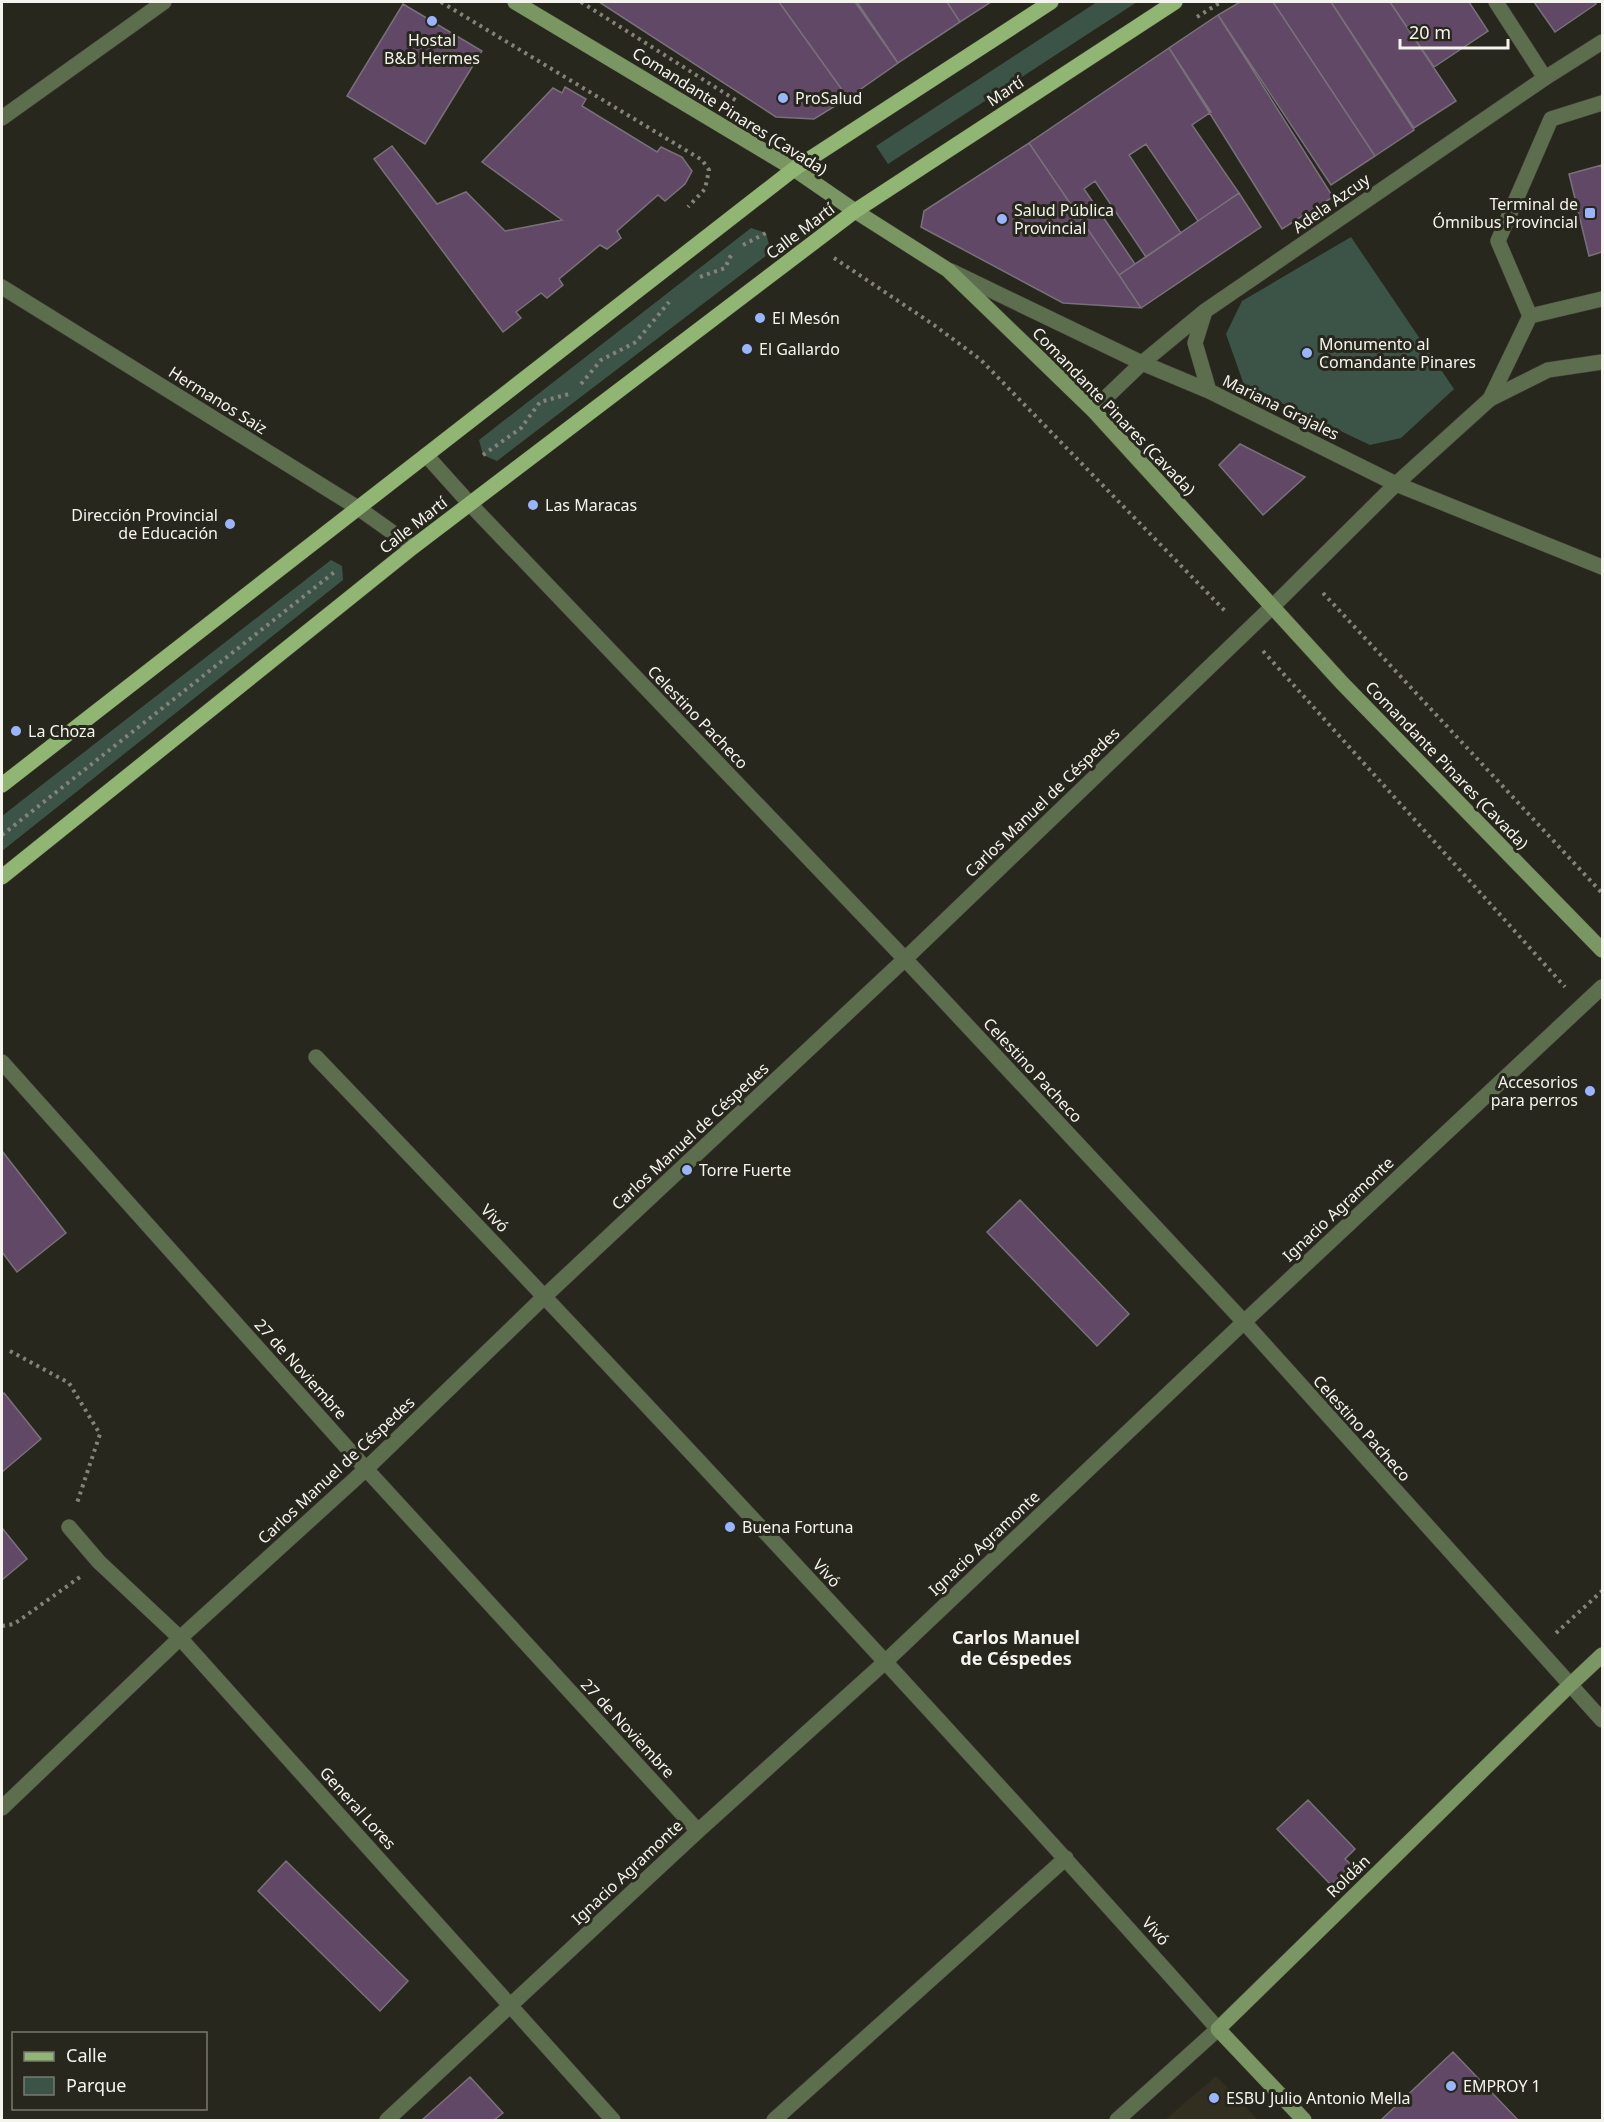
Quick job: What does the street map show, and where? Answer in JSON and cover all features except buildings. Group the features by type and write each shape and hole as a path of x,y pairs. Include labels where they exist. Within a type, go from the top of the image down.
{"main road":[{"name":"Comandante Pinares (Cavada)","path":"515,2 794,170 855,212 948,270 1093,410 1342,683 1602,950"},
{"path":"2,785 794,170 1052,2"},
{"name":"Martí","path":"855,212 1175,2"},
{"name":"Calle Martí","path":"2,877 413,547 855,212"},
{"name":"Roldán","path":"1218,2029 1602,1655"},
{"name":"Vivó","path":"1218,2029 1304,2121"}],"street":[{"path":"2,118 164,2"},
{"path":"1496,2 1545,78"},
{"name":"Adela Azcuy","path":"1093,410 1142,363 1205,311 1545,78 1602,42"},
{"path":"1490,399 1530,316 1498,241 1551,119 1602,103"},
{"name":"Mariana Grajales","path":"948,270 1142,363 1209,391 1396,483 1602,567"},
{"name":"Hermanos Saiz","path":"2,287 357,508 413,547"},
{"path":"1530,316 1602,299"},
{"path":"1205,311 1195,343 1209,391"},
{"path":"1490,399 1548,370 1602,362"},
{"name":"Carlos Manuel de Céspedes","path":"2,1808 180,1638 366,1469 545,1296 905,959 1273,606 1396,483 1490,399"},
{"name":"Celestino Pacheco","path":"426,455 470,504 905,959 1244,1323 1602,1720"},
{"name":"Ignacio Agramonte","path":"387,2121 698,1831 885,1662 1602,987"},
{"name":"Vivó","path":"316,1057 545,1296 885,1662 1066,1858 1218,2029"},
{"name":"27 de Noviembre","path":"2,1062 366,1469 698,1831"},
{"name":"General Lores","path":"69,1527 99,1562 180,1638 613,2121"},
{"path":"774,2121 1066,1858"},
{"name":"Roldán","path":"1117,2121 1218,2029"}],"path":[{"path":"441,2 702,160 709,170 705,189 688,207"},
{"path":"581,2 740,103"},
{"path":"692,280 725,268 734,249 766,233"},
{"path":"483,455 521,429 540,402 574,393 601,360 636,342 674,296"},
{"path":"2,835 342,566"},
{"path":"1306,573 1602,893"},
{"path":"10,1351 69,1383 100,1434 69,1527"},
{"path":"2,1626 14,1624 99,1562"},
{"path":"1538,1650 1602,1591"}],"shaded area":[{"name":"ESBU Julio Antonio Mella","path":"1216,2076 1258,2120 1165,2120"}],"green space":[{"path":"1097,2 1137,2 888,164 876,146"},
{"path":"751,228 766,233 771,252 497,461 483,455 479,440"},
{"path":"1351,237 1454,389 1401,438 1370,445 1244,385 1226,334 1242,301"},
{"path":"331,560 342,566 343,580 2,851 2,816"}],"place":[{"name":"Hostal B&B Hermes","path":"432,21"},
{"name":"ProSalud","path":"783,98"},
{"name":"Terminal de Ómnibus Provincial","path":"1590,213"},
{"name":"Salud Pública Provincial","path":"1002,219"},
{"name":"El Mesón","path":"760,318"},
{"name":"El Gallardo","path":"747,349"},
{"name":"Monumento al Comandante Pinares","path":"1307,353"},
{"name":"Las Maracas","path":"533,505"},
{"name":"Dirección Provincial de Educación","path":"230,524"},
{"name":"La Choza","path":"16,731"},
{"name":"Accesorios para perros","path":"1590,1091"},
{"name":"Torre Fuerte","path":"687,1170"},
{"name":"Buena Fortuna","path":"730,1527"},
{"name":"EMPROY 1","path":"1451,2086"},
{"name":"ESBU Julio Antonio Mella","path":"1214,2098"}],"district":[{"name":"Carlos Manuel de Céspedes","path":"1016,1648"}]}
